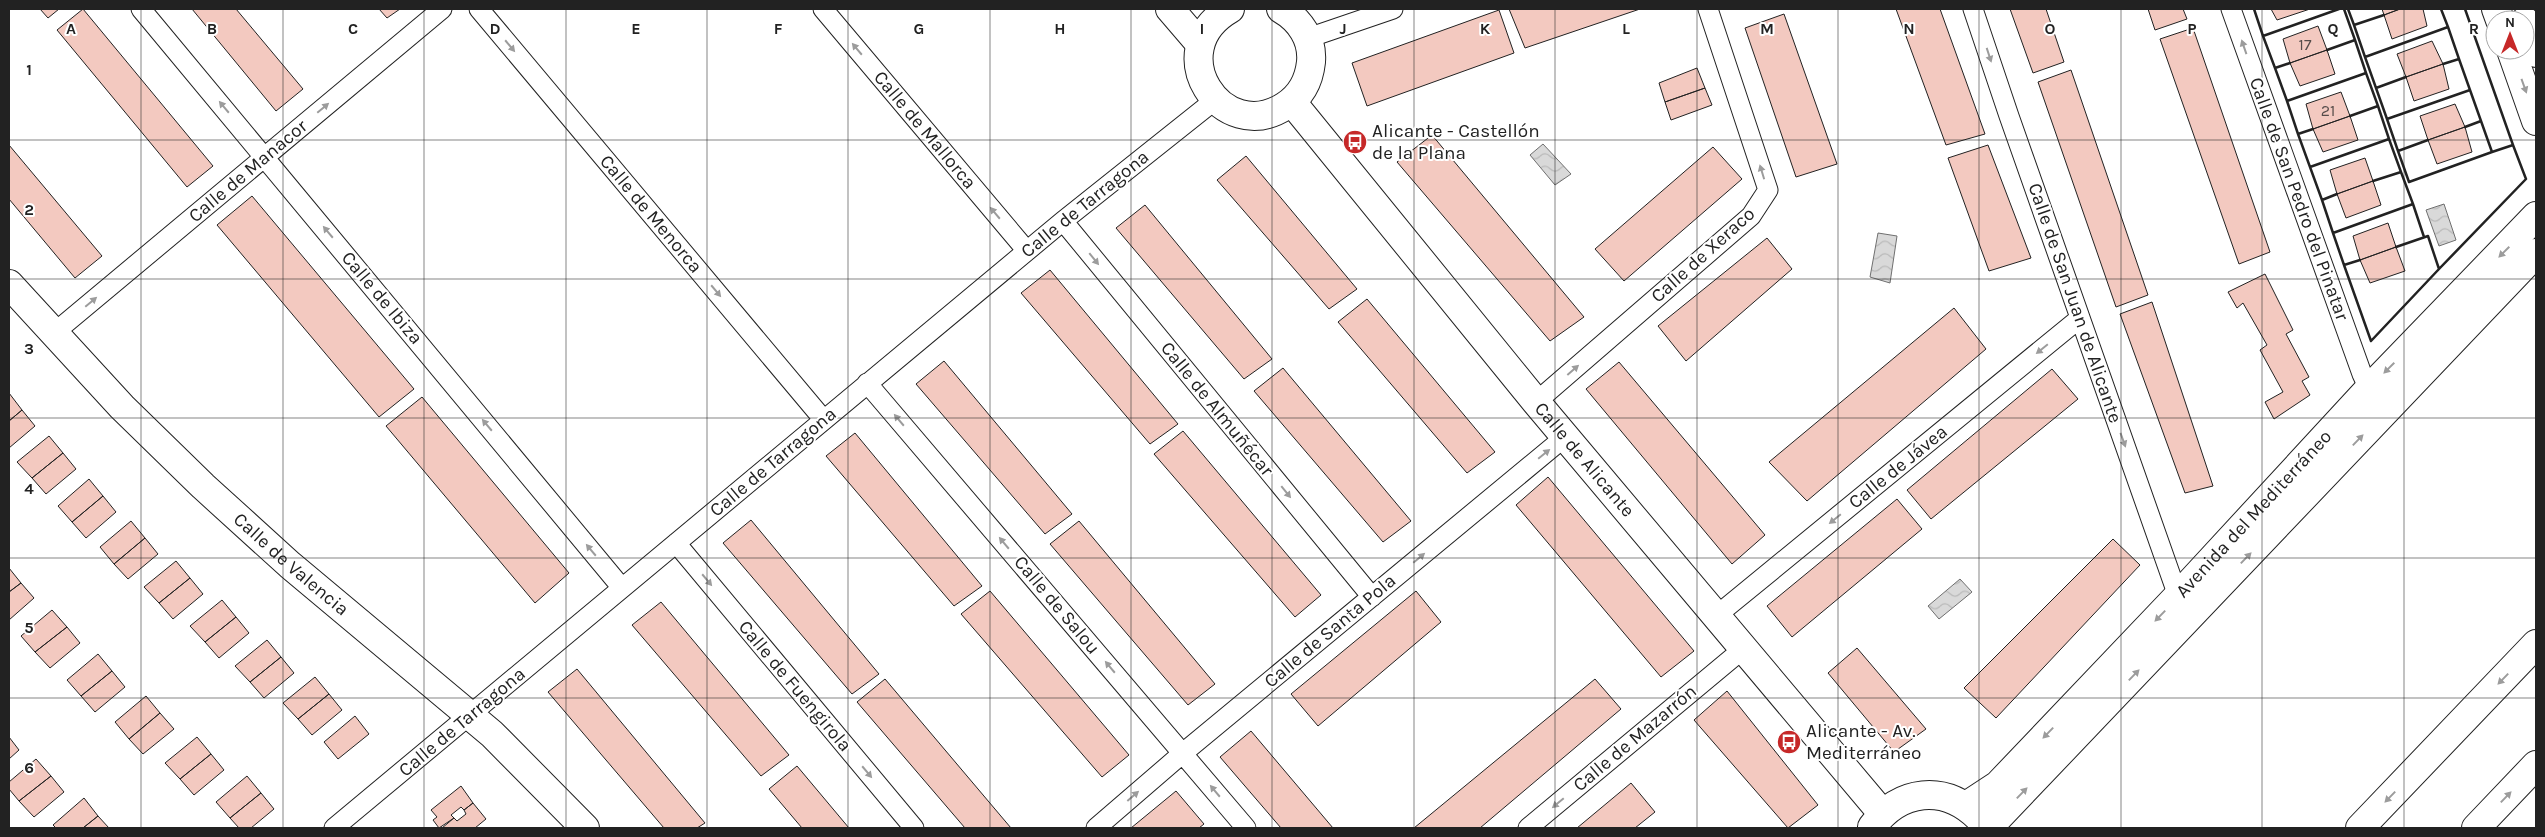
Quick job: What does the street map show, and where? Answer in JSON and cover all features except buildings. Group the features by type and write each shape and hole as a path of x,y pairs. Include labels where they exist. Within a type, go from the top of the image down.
{"main road":[{"path":"1170,9 1200,44"},
{"path":"1230,9 1218,16 1207,28 1200,44 1198,59 1200,74 1206,88 1215,100 1229,110 1254,115 1278,111 1292,102 1303,89 1310,72 1312,55 1308,38 1301,25 1281,9"},
{"path":"2515,60 2536,121"},
{"name":"Calle de Alicante","path":"1292,102 1536,402 1743,649 1876,821"},
{"name":"Avenida del Mediterráneo","path":"1966,806 1998,785 2178,596 2370,388 2536,216"},
{"name":"Avenida del Mediterráneo","path":"1987,828 2536,253"},
{"name":"Calle de Valencia","path":"9,284 122,407 203,486 290,565 492,734 585,828"},
{"path":"2360,828 2536,644"},
{"path":"2476,828 2536,765"},
{"path":"1876,821 1901,800 1923,795 1945,797 1966,806 1987,828"}],"street":[{"name":"Calle de Ibiza","path":"141,9 266,156 622,588"},
{"name":"Calle de Manacor","path":"54,333 442,9"},
{"name":"Calle de Menorca","path":"478,9 823,419"},
{"name":"Calle de Mallorca","path":"823,9 1027,251"},
{"path":"1308,38 1393,9"},
{"name":"Calle de Xeraco","path":"1536,402 1751,216 1768,190 1708,9"},
{"name":"Calle de San Juan de Alicante","path":"1973,9 2178,596"},
{"name":"Calle de San Pedro del Pinatar","path":"2231,9 2362,374 2370,388"},
{"name":"Calle de Tarragona","path":"334,828 867,382 1063,221 1215,100"},
{"name":"Calle de Almuñécar","path":"1063,221 1372,597"},
{"name":"Calle de Jávea","path":"1716,616 2080,318"},
{"name":"Calle de Salou","path":"867,382 1246,828"},
{"name":"Calle de Santa Pola","path":"1096,828 1183,753 1566,436"},
{"name":"Calle de Fuengirola","path":"676,543 914,828"},
{"name":"Calle de Mazarrón","path":"1528,828 1743,649"}],"water":[{"path":"1543,144 1571,174 1555,185 1530,155"},
{"path":"2444,204 2456,240 2439,246 2426,210"},
{"path":"1878,233 1897,236 1890,283 1870,277"},
{"path":"1960,579 1972,592 1939,619 1928,606"}],"wall":[{"path":"2254,9 2263,36"},
{"path":"2275,68 2263,36 2339,9"},
{"path":"2344,9 2355,40"},
{"path":"2348,9 2354,25"},
{"path":"2441,9 2448,27"},
{"path":"2465,9 2513,145 2492,152"},
{"path":"2365,57 2354,25 2384,15"},
{"path":"2376,88 2365,57 2448,27 2459,59"},
{"path":"2327,50 2355,40 2366,73"},
{"path":"2443,64 2459,59 2470,90"},
{"path":"2287,101 2275,68 2290,63"},
{"path":"2298,134 2287,101 2366,73 2378,106"},
{"path":"2387,119 2376,88 2406,77"},
{"path":"2398,151 2387,119 2470,90 2481,121"},
{"path":"2350,116 2378,106 2389,139"},
{"path":"2428,140 2398,151 2409,182 2492,152 2481,121 2465,127"},
{"path":"2310,167 2298,134 2313,129"},
{"path":"2322,200 2310,167 2389,139 2401,172"},
{"path":"2396,247 2428,236 2439,269 2526,179 2513,145"},
{"path":"2373,181 2401,172 2413,204"},
{"path":"2333,233 2322,200 2337,194"},
{"path":"2344,265 2333,233 2413,204 2424,237"},
{"path":"2360,260 2344,265 2371,341 2439,269"}],"place":[{"name":"Alicante - Castellón de la Plana","path":"1355,142"},
{"name":"Alicante - Av. Mediterráneo","path":"1789,742"}]}
